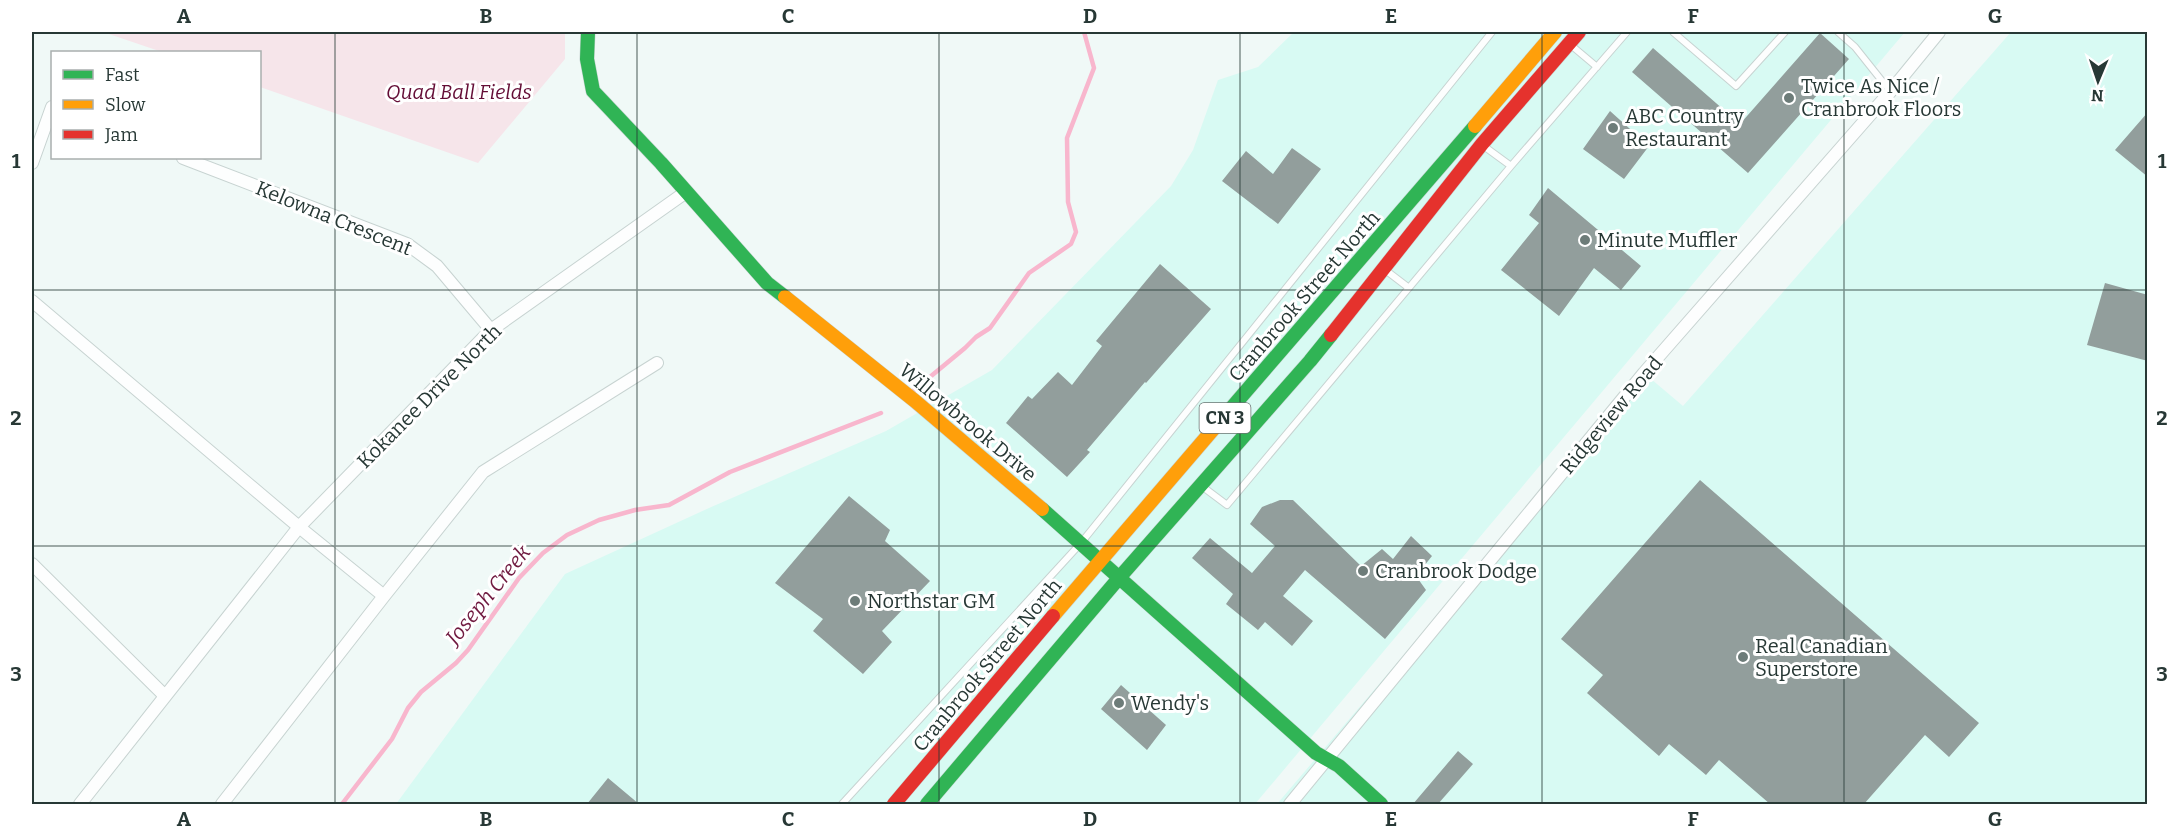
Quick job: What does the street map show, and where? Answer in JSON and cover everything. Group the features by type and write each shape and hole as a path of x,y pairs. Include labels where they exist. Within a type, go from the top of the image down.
{"main road":[{"name":"Willowbrook Drive","path":"588,32 587,59 593,91 662,163 767,283 915,401 1081,543 1316,753 1339,766 1381,804"},
{"name":"Cranbrook Street North","path":"894,804 1555,32"},
{"name":"Cranbrook Street North","path":"927,804 1119,578 1310,361 1482,144 1579,32"}],"street":[{"name":"Ridgeview Road","path":"1290,804 1644,373 1890,92 1939,32"},
{"path":"32,164 51,110"},
{"name":"Kelowna Crescent","path":"186,159 407,244 437,266 491,330"},
{"name":"Kokanee Drive North","path":"80,804 299,527 491,330 686,192"},
{"path":"32,301 384,596"},
{"path":"222,804 483,472 657,363"},
{"path":"32,564 165,696"}],"lane":[{"path":"842,804 1081,543 1492,32"},
{"path":"1200,485 1227,505 1511,166 1627,32"},
{"path":"1673,32 1736,86 1785,32"},
{"path":"1838,32 1855,47 1890,92"},
{"path":"1569,43 1597,67"},
{"path":"1482,144 1511,166"},
{"path":"1384,269 1408,288"}],"shaded area":[{"path":"1294,32 1905,32 1255,804 396,804 565,574 886,431 992,370 1171,186 1193,150 1218,80 1258,67"},
{"path":"2011,32 2147,32 2147,804 1277,804 1644,373 1683,406"}],"green space":[{"name":"Quad Ball Fields","path":"103,32 565,32 565,59 478,163 261,87 261,51 159,51"}],"building":[{"name":"Twice As Nice / Cranbrook Floors","path":"1820,33 1849,59 1748,173 1632,72 1653,48 1740,124"},
{"name":"ABC Country Restaurant","path":"1610,111 1649,146 1624,179 1583,149"},
{"path":"2148,112 2148,177 2115,150"},
{"path":"1292,148 1321,169 1278,224 1222,181 1246,151 1273,174"},
{"path":"1548,188 1641,266 1621,290 1594,268 1559,316 1501,270 1539,223 1529,215"},
{"path":"1160,264 1211,309 1145,382 1087,450 1090,452 1067,477 1006,423 1028,396 1032,399 1058,372 1072,385 1102,346 1096,341"},
{"path":"2105,283 2148,295 2148,361 2087,345"},
{"name":"Real Canadian Superstore","path":"1700,480 1979,723 1949,757 1925,735 1864,804 1770,804 1719,760 1706,775 1669,744 1659,756 1587,693 1603,675 1561,639"},
{"name":"Northstar GM","path":"849,496 890,530 885,541 930,581 882,631 892,642 863,674 813,631 823,619 775,583"},
{"name":"Cranbrook Dodge","path":"1280,500 1293,500 1361,566 1382,549 1393,559 1411,536 1432,556 1416,576 1426,590 1385,639 1305,570 1283,596 1313,621 1292,646 1265,622 1258,630 1226,604 1233,594 1192,558 1210,538 1252,573 1275,546 1250,524 1262,507"},
{"path":"1121,685 1166,725 1147,750 1101,709"},
{"path":"1458,751 1473,764 1438,804 1413,804"},
{"path":"608,778 639,804 587,804"}],"waterway":[{"name":"Joseph Creek","path":"913,391 976,337 990,328 1029,273 1071,244 1076,232 1068,202 1067,138 1094,68 1084,32"},
{"name":"Joseph Creek","path":"342,804 392,739 408,708 421,692 456,663 468,650 519,578 543,553 567,535 599,520 635,510 669,505 730,472 881,413"}],"traffic: fast":[{"path":"588,32 587,59 593,91 661,163 767,283 785,297"},
{"path":"1228,412 1475,126"},
{"path":"927,804 1119,578 1331,335"},
{"path":"1042,509 1316,753 1339,766 1381,804"}],"traffic: slow":[{"path":"1475,126 1555,32"},
{"path":"785,297 915,401 1042,509"},
{"path":"1053,616 1228,412"}],"traffic: jam":[{"path":"1331,335 1482,144 1579,32"},
{"path":"894,804 1053,616"}],"place":[{"name":"Twice As Nice / Cranbrook Floors","path":"1789,98"},
{"name":"ABC Country Restaurant","path":"1613,128"},
{"name":"Minute Muffler","path":"1585,240"},
{"name":"Cranbrook Dodge","path":"1363,571"},
{"name":"Northstar GM","path":"855,601"},
{"name":"Real Canadian Superstore","path":"1743,657"},
{"name":"Wendy's","path":"1119,703"}]}
